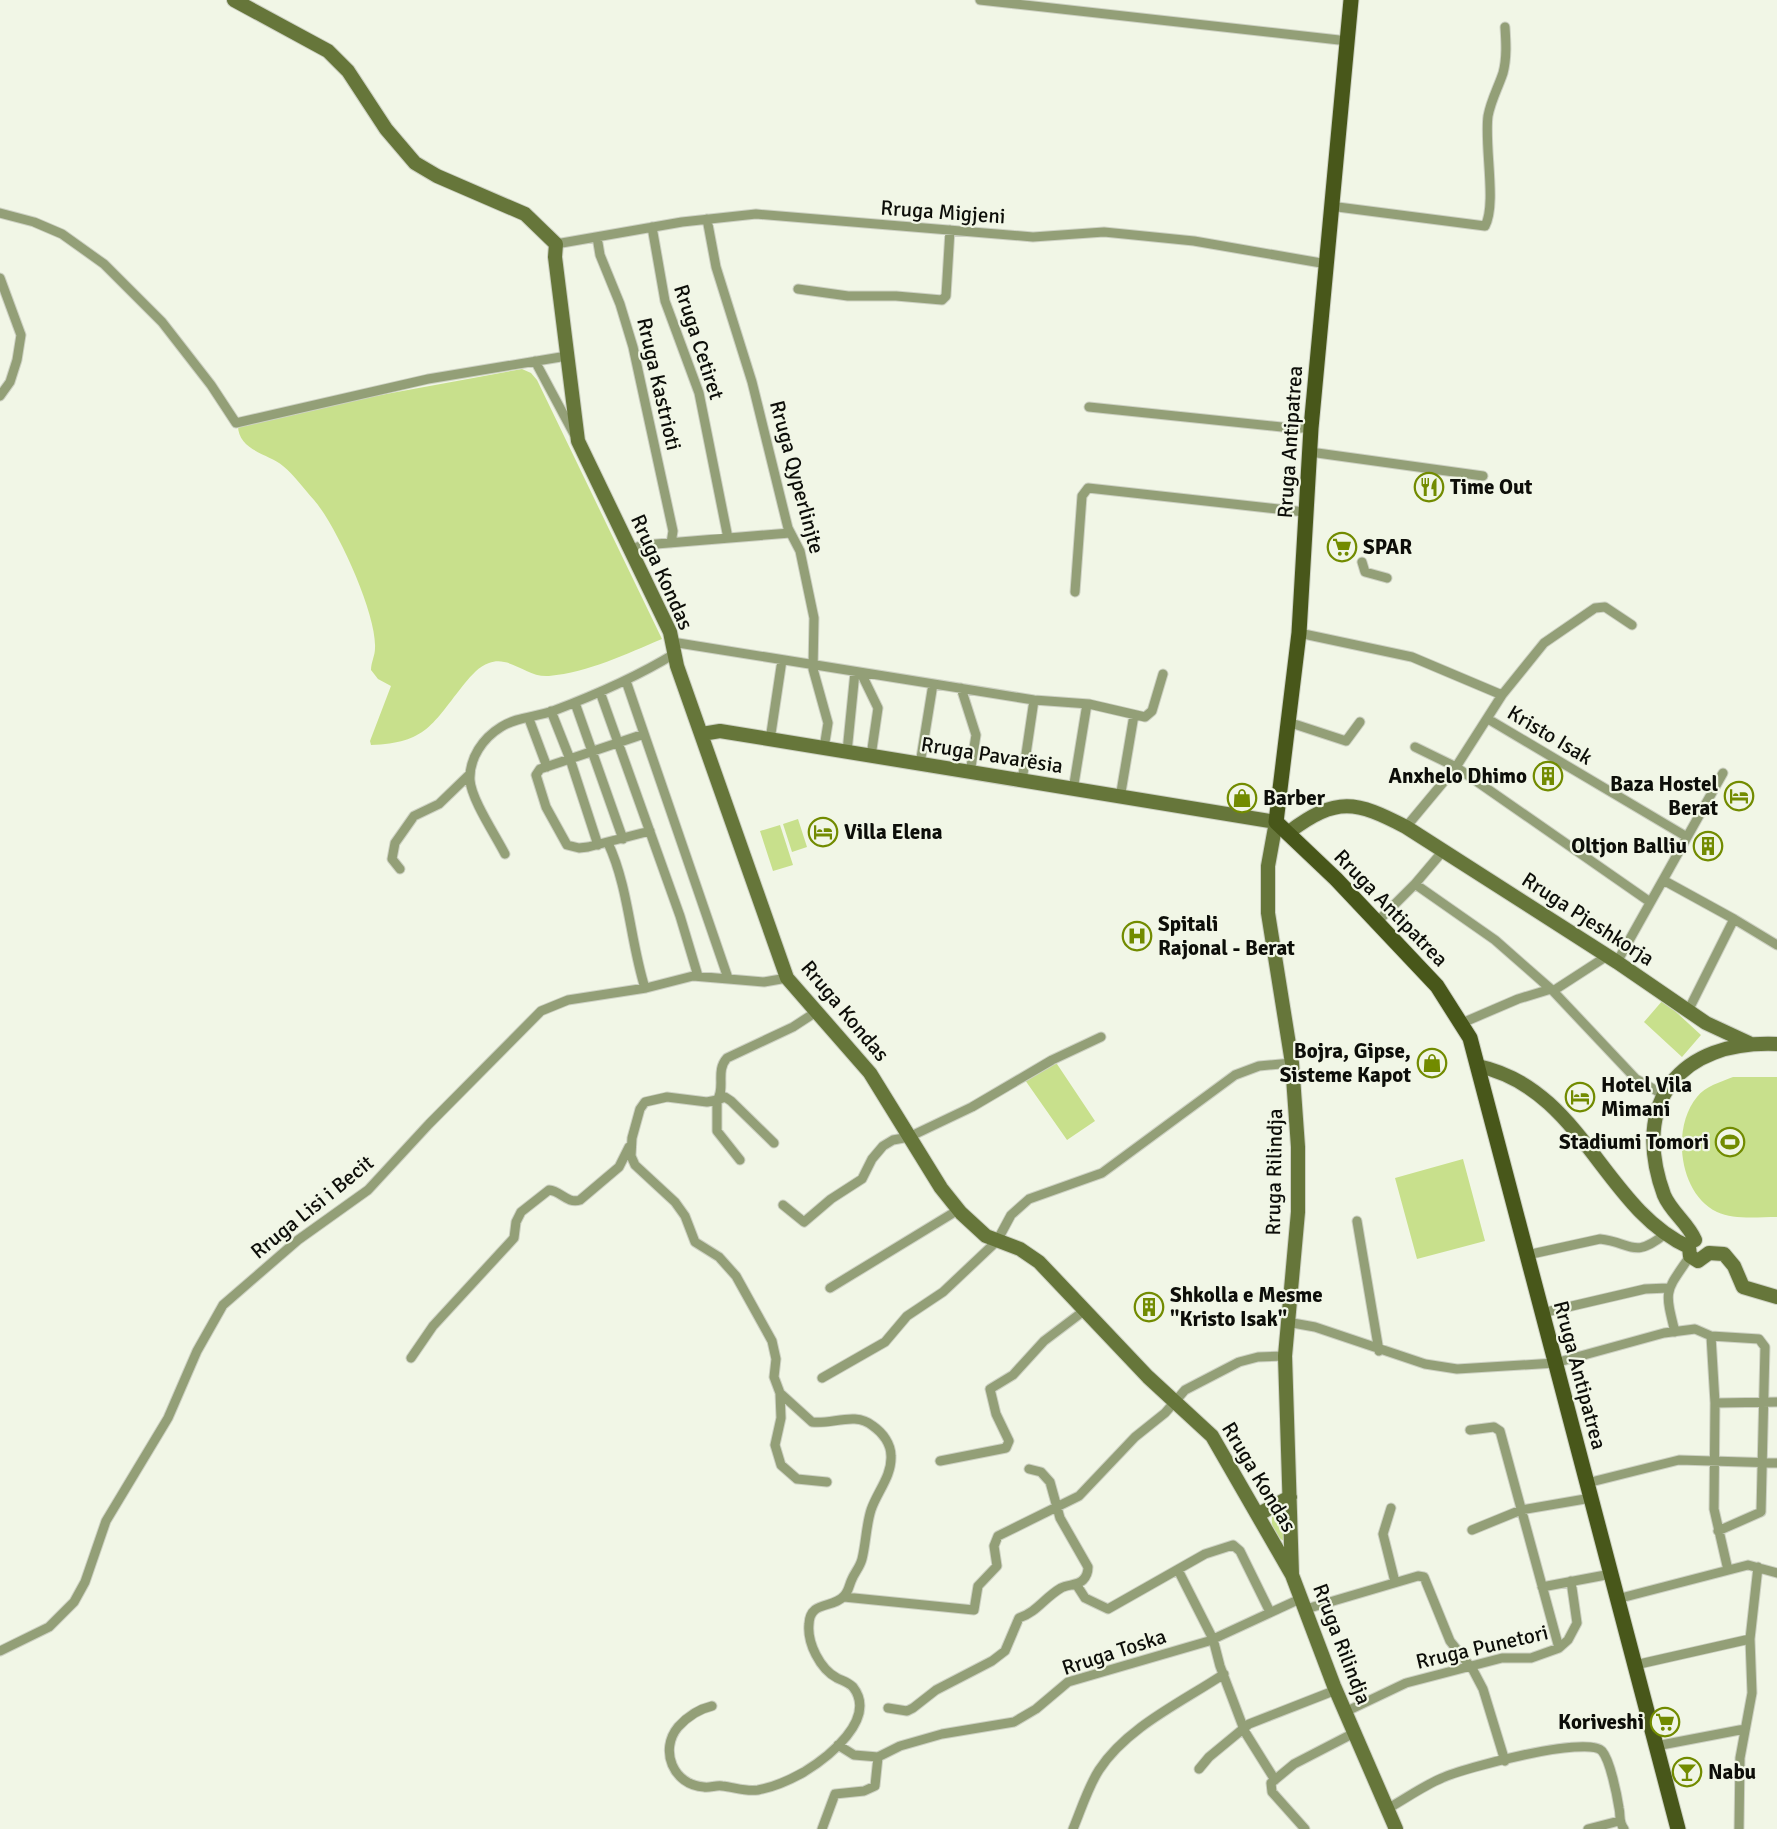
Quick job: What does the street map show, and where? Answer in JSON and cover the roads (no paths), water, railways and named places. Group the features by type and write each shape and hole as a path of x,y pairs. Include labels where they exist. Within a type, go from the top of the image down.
{"main road":[{"name":"Rruga Antipatrea","path":"1351,0 1311,428 1299,633 1275,822 1289,832 1437,986 1462,1023 1478,1066 1678,1829"}],"street":[{"path":"234,0 328,51 348,71 386,129 415,163 437,176 525,214 556,244"},
{"path":"980,0 1348,41"},
{"path":"1330,206 1485,226 1491,208 1487,165 1488,117 1493,94 1503,72 1506,50 1505,27"},
{"path":"0,213 34,222 62,234 104,264 162,322 211,385 236,423 428,379 567,356"},
{"name":"Rruga Migjeni","path":"556,244 707,219 771,215 1033,237 1104,232 1194,242 1327,264"},
{"name":"Rruga Qyperlinjte","path":"707,219 716,267 752,382 790,533 800,551 814,618 813,665 828,723 824,748"},
{"name":"Rruga Cetiret","path":"652,227 667,310 699,393 728,538"},
{"path":"798,289 848,296 896,296 942,300 946,296 950,230"},
{"name":"Rruga Kastrioti","path":"597,237 600,255 624,314 638,367 673,531 671,543"},
{"name":"Rruga Kondas","path":"556,244 555,257 578,441 670,632 673,648 702,734 787,978 870,1072 941,1188 958,1210 980,1231 1030,1255 1174,1401 1212,1436 1260,1514 1292,1575"},
{"path":"0,278 21,335 18,360 10,382 0,396"},
{"path":"535,362 578,441"},
{"path":"1089,407 1291,428 1311,428"},
{"path":"1310,452 1484,476"},
{"path":"1075,592 1082,496 1088,488 1305,512"},
{"path":"630,549 671,543 790,533"},
{"path":"1362,562 1365,572 1387,578"},
{"path":"1406,827 1456,767 1502,695 1544,643 1594,608 1605,607 1632,625"},
{"path":"1299,633 1412,657 1502,695"},
{"path":"505,854 471,788 470,774 475,754 491,735 514,720 529,718 575,703 626,681 673,648 782,660 1034,700 1087,704 1145,717 1152,713 1163,674"},
{"path":"770,740 782,660"},
{"path":"847,752 858,672"},
{"path":"858,672 878,708 871,756"},
{"path":"626,681 728,978"},
{"path":"920,764 933,684"},
{"path":"961,688 976,735 970,773"},
{"path":"600,692 684,926 698,976"},
{"path":"1022,781 1034,700"},
{"path":"575,703 623,839"},
{"path":"1073,790 1087,704"},
{"path":"551,711 570,759 598,845"},
{"path":"1120,798 1134,715"},
{"path":"529,718 547,767"},
{"name":"Kristo Isak","path":"1488,719 1687,837"},
{"path":"1288,722 1346,741 1360,722"},
{"name":"Rruga Pavarësia","path":"702,734 715,731 1275,822"},
{"path":"644,734 540,769 536,775 546,807 563,840 574,848 608,843 650,831"},
{"path":"1415,747 1456,767 1650,902"},
{"path":"1462,1023 1518,999 1552,990 1612,959 1650,902 1723,773"},
{"path":"400,869 392,859 392,851 414,816 439,804 470,774"},
{"name":"Rruga Pjeshkorja","path":"1289,832 1314,816 1348,805 1369,809 1406,827 1612,959 1706,1023 1749,1043"},
{"name":"Rruga Rilindja","path":"1275,822 1268,866 1268,913 1292,1063 1298,1135 1298,1212 1285,1356 1292,1575 1345,1712 1396,1829"},
{"path":"608,843 618,869 634,952 645,988"},
{"path":"1376,923 1415,884 1443,851"},
{"path":"1663,880 1777,945"},
{"path":"1415,884 1495,940 1552,990 1629,1072 1664,1095"},
{"path":"1688,1011 1734,919"},
{"name":"Rruga Lisi i Becit","path":"0,1651 49,1627 74,1602 85,1581 106,1521 168,1418 209,1327 231,1296 298,1240 368,1190 429,1124 541,1011 568,1000 645,988 698,976 764,982 787,978"},
{"path":"740,1160 717,1131 717,1100 721,1092 721,1069 727,1059 794,1027 816,1012"},
{"path":"783,1205 804,1222 831,1199 862,1179 872,1159 883,1146 893,1140 909,1137 972,1107 1052,1060 1101,1037"},
{"path":"1691,1248 1665,1198 1652,1152 1654,1124 1664,1095 1679,1075 1701,1059 1723,1048 1749,1043 1777,1044"},
{"path":"822,1378 885,1342 907,1316 943,1292 997,1241 1011,1215 1029,1199 1077,1184 1102,1173 1235,1075 1259,1066 1292,1063"},
{"path":"1478,1066 1510,1077 1562,1115 1578,1131 1633,1203 1665,1234 1691,1248 1708,1244 1709,1253 1724,1254 1734,1266 1743,1287 1753,1292 1777,1297"},
{"path":"411,1358 433,1326 514,1238 518,1218 526,1206 549,1190 572,1201 586,1197 619,1167 630,1145 640,1109 645,1102 667,1097 707,1102 725,1097 774,1143"},
{"path":"630,1145 635,1165 675,1202 685,1216 692,1238 724,1261 742,1285 772,1341 776,1359 774,1375 780,1393 781,1418 775,1445 781,1465 797,1479 826,1482"},
{"path":"830,1288 958,1210"},
{"path":"1357,1221 1379,1351"},
{"path":"1527,1255 1600,1239 1609,1240 1630,1249 1640,1248 1665,1234"},
{"path":"1675,1332 1667,1300 1668,1288 1691,1248"},
{"path":"1542,1313 1645,1289 1668,1288"},
{"path":"1753,1292 1777,1289"},
{"path":"940,1461 1006,1448 1007,1434 996,1414 990,1389 1013,1374 1044,1341 1085,1310"},
{"path":"1287,1322 1315,1327 1379,1351 1443,1368 1556,1363 1675,1332 1695,1329 1711,1336 1759,1339 1764,1349 1761,1512 1718,1531"},
{"path":"1711,1336 1715,1403 1714,1509 1728,1570"},
{"path":"712,1706 695,1713 673,1733 668,1751 672,1767 680,1776 704,1787 724,1786 746,1791 777,1785 805,1771 838,1745 856,1721 859,1709 857,1694 848,1683 827,1671 819,1661 813,1647 809,1624 810,1616 817,1607 844,1597 974,1610 978,1586 997,1566 995,1539 1079,1496 1135,1437 1160,1418 1185,1390 1239,1362 1258,1357 1285,1356"},
{"path":"780,1393 812,1422 851,1419 866,1421 878,1430 890,1447 891,1467 871,1511 861,1562 844,1597"},
{"path":"1715,1403 1777,1402"},
{"path":"1470,1430 1498,1428 1559,1648"},
{"path":"1472,1530 1521,1510 1589,1490 1662,1463 1715,1460 1777,1463"},
{"path":"888,1708 901,1711 913,1708 936,1690 992,1661 1009,1645 1019,1618 1034,1612 1052,1593 1083,1580 1088,1567 1063,1525 1046,1475 1029,1468"},
{"path":"1260,1514 1290,1497"},
{"path":"1392,1508 1383,1534 1395,1582"},
{"path":"1076,1584 1084,1598 1108,1609 1217,1549 1233,1545 1240,1551 1270,1612"},
{"path":"1617,1599 1748,1564 1777,1573"},
{"path":"1739,1829 1740,1758 1752,1693 1750,1639 1758,1567"},
{"path":"1178,1570 1213,1639 1243,1728 1275,1780"},
{"path":"1542,1587 1611,1574"},
{"name":"Rruga Toska","path":"878,1757 900,1746 942,1734 1014,1722 1036,1709 1060,1688 1074,1680 1213,1639 1270,1612 1424,1577 1450,1641 1469,1666"},
{"name":"Rruga Punetori","path":"1345,1712 1406,1683 1502,1658 1531,1658 1559,1648 1568,1640 1577,1623 1571,1581"},
{"path":"1635,1665 1750,1639"},
{"path":"1469,1666 1484,1689 1505,1761"},
{"path":"1073,1829 1095,1777 1115,1749 1137,1731 1224,1674"},
{"path":"1199,1769 1209,1757 1243,1728 1336,1690"},
{"path":"1656,1746 1745,1729"},
{"path":"1305,1829 1272,1792 1271,1783 1294,1764 1354,1733"},
{"path":"822,1829 835,1794 864,1791 875,1786 878,1757 854,1755 838,1745"},
{"path":"1387,1809 1442,1778 1468,1769 1545,1749 1587,1746 1600,1749 1607,1762 1622,1825 1588,1829"}],"place":[{"name":"Time Out","path":"1429,487"},
{"name":"SPAR","path":"1342,547"},
{"name":"Anxhelo Dhimo","path":"1548,776"},
{"name":"Baza Hostel Berat","path":"1739,796"},
{"name":"Barber","path":"1242,798"},
{"name":"Villa Elena","path":"823,832"},
{"name":"Oltjon Balliu","path":"1708,846"},
{"name":"Spitali Rajonal - Berat","path":"1137,936"},
{"name":"Bojra, Gipse, Sisteme Kapot","path":"1432,1063"},
{"name":"Hotel Vila Mimani","path":"1580,1097"},
{"name":"Stadiumi Tomori","path":"1730,1142"},
{"name":"Shkolla e Mesme \"Kristo Isak\"","path":"1149,1307"},
{"name":"Koriveshi","path":"1665,1722"},
{"name":"Nabu","path":"1687,1772"}]}
